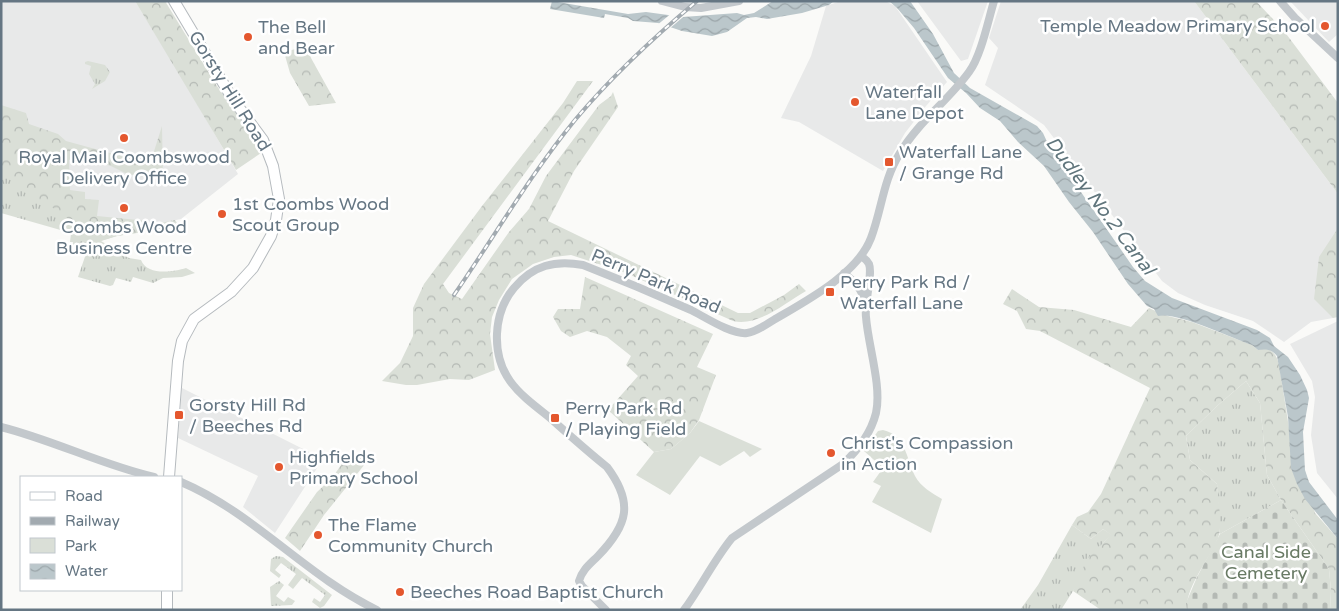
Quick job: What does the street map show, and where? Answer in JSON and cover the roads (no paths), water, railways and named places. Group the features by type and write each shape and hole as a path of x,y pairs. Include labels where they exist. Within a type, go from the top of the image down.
{"main road":[{"name":"Gorsty Hill Road","path":"169,476 178,361 182,341 194,319 231,292 253,268 271,236 276,220 278,199 273,166 263,140 232,98 174,1"},
{"path":"166,591 167,610"}],"street":[{"path":"662,1 685,7 701,8 739,1"},
{"name":"Perry Park Road","path":"606,610 579,581 581,573 613,541 621,524 624,503 623,493 618,482 607,467 529,401 507,377 499,355 497,335 504,304 516,286 530,273 550,264 566,262 583,265 743,333 754,331 826,289 861,256 870,240 879,204 892,166 919,126 968,73 976,59 994,1"},
{"path":"1280,1 1295,18 1338,58"},
{"path":"861,256 869,264 870,270 866,307"},
{"path":"684,610 732,538 843,464 858,448 868,433 876,410 878,396 866,307 863,294 858,285 844,273"},
{"path":"1,427 28,434 126,470 150,476"},
{"path":"182,482 205,492 242,515 333,584 377,610"}],"water":[{"path":"552,1 628,14 646,12 683,17 737,13 744,15 754,13 773,1 834,1 829,5 802,13 767,19 747,18 727,32 712,36 682,31 658,23 633,21 628,18 605,14 604,18 550,9"},
{"path":"889,1 910,1 933,34 954,73 970,88 1037,126 1133,267 1145,281 1172,298 1257,330 1270,338 1274,346 1288,357 1300,375 1309,398 1303,432 1305,470 1309,482 1338,520 1338,539 1305,499 1291,468 1288,417 1277,356 1270,351 1258,350 1252,345 1190,321 1177,317 1158,316 1154,309 1147,306 1128,284 1093,232 1044,166 1018,142 1000,121 980,108 948,78 914,28"}],"railway":[{"path":"454,295 527,184 575,120 633,58 697,1"}],"place":[{"name":"Temple Meadow Primary School","path":"1325,26"},
{"name":"The Bell and Bear","path":"248,37"},
{"name":"Waterfall Lane Depot","path":"855,102"},
{"name":"Royal Mail Coombswood Delivery Office","path":"124,138"},
{"name":"Waterfall Lane / Grange Rd","path":"889,162"},
{"name":"Coombs Wood Business Centre","path":"124,208"},
{"name":"1st Coombs Wood Scout Group","path":"222,214"},
{"name":"Perry Park Rd / Waterfall Lane","path":"830,292"},
{"name":"Gorsty Hill Rd / Beeches Rd","path":"179,415"},
{"name":"Perry Park Rd / Playing Field","path":"555,418"},
{"name":"Christ's Compassion in Action","path":"831,453"},
{"name":"Highfields Primary School","path":"279,467"},
{"name":"The Flame Community Church","path":"318,535"},
{"name":"Beeches Road Baptist Church","path":"400,592"}],"water label":[{"name":"Dudley No.2 Canal","path":"1101,205"}],"park label":[{"name":"Canal Side Cemetery","path":"1266,562"}]}
